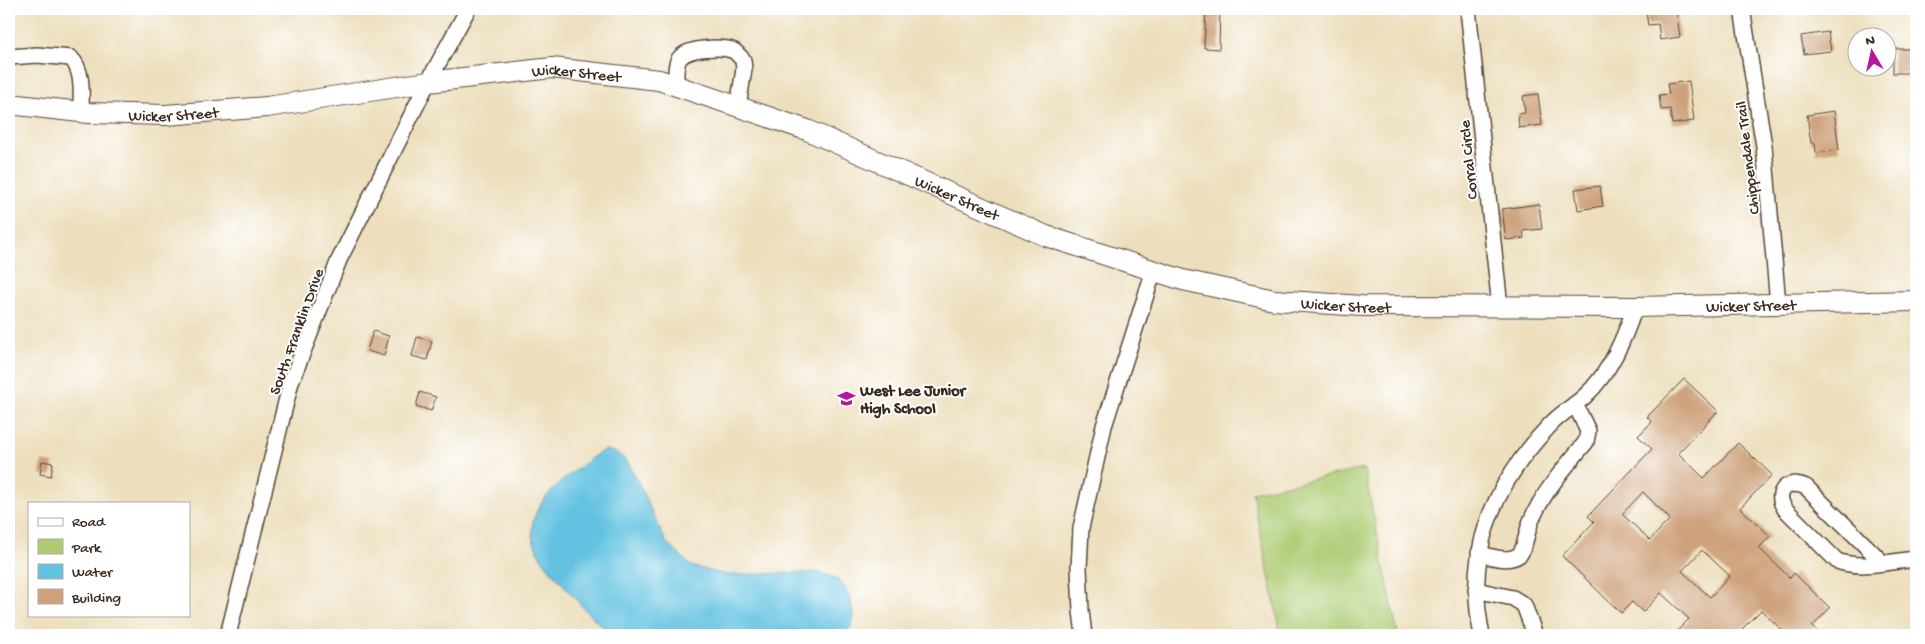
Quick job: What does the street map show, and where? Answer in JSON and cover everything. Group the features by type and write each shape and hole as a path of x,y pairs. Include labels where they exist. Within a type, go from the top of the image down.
{"main road":[{"name":"Wicker Street","path":"9,104 81,112 166,115 258,108 428,82 552,68 659,80 807,130 1046,236 1183,280 1274,300 1362,306 1500,307 1635,307 1916,302"}],"street":[{"name":"South Franklin Drive","path":"228,635 291,382 339,260 428,82 468,9"},
{"name":"Corral Circle","path":"1468,9 1500,307"},
{"name":"Chippendale Trail","path":"1742,9 1764,146 1778,304"},
{"path":"676,86 677,61 682,54 690,50 706,48 734,51 743,60 744,69 738,107"},
{"path":"9,57 37,55 71,58 77,64 80,76 81,112"},
{"path":"1084,635 1080,585 1081,528 1104,426 1154,270"},
{"path":"1482,635 1476,590 1479,553 1486,523 1502,491 1529,450 1551,423 1586,395 1608,367 1627,330 1635,307"},
{"path":"1479,553 1492,558 1514,558 1521,553 1526,535 1540,504 1567,464 1586,442 1588,431 1575,404"},
{"path":"1882,562 1806,487 1798,483 1784,488 1780,496 1780,502 1785,509 1838,561 1848,565 1858,565 1916,559"},
{"path":"1476,590 1513,598 1524,605 1535,635"}],"green space":[{"path":"1364,469 1398,635 1281,635 1252,492"}],"water":[{"path":"604,450 619,454 630,465 666,542 691,566 727,575 816,572 839,581 844,586 853,612 852,623 845,635 612,635 579,604 546,564 538,552 533,539 532,528 539,506 554,488 592,457"}],"building":[{"path":"1206,9 1220,9 1219,49 1204,48"},
{"path":"1657,9 1676,9 1680,37 1660,40 1658,24 1648,25 1646,12 1657,11"},
{"path":"1828,32 1831,51 1804,54 1801,36"},
{"path":"1898,49 1916,49 1916,73 1898,73"},
{"path":"1689,81 1694,121 1672,124 1670,109 1661,110 1659,95 1669,94 1667,84"},
{"path":"1538,94 1542,125 1519,128 1518,114 1525,113 1523,96"},
{"path":"1834,111 1839,150 1816,153 1815,143 1811,143 1807,115"},
{"path":"1600,186 1603,206 1578,210 1575,189"},
{"path":"1539,204 1542,229 1523,231 1524,238 1506,240 1502,209"},
{"path":"373,331 389,336 384,356 367,351"},
{"path":"417,337 432,341 427,360 412,356"},
{"path":"1684,379 1718,411 1678,453 1704,478 1738,443 1772,475 1740,508 1770,536 1759,548 1790,578 1794,573 1830,608 1812,627 1821,635 1787,635 1761,610 1742,629 1749,635 1673,635 1689,619 1661,593 1643,612 1632,602 1621,613 1562,556 1594,522 1588,516 1652,449 1638,436 1652,422 1647,417","holes":["1643,492 1670,519 1650,540 1622,514","1702,550 1730,576 1710,597 1682,571"]},
{"path":"420,392 436,397 431,411 416,406"},
{"path":"42,461 53,463 51,476 40,474"}],"place":[{"name":"West Lee Junior High School","path":"846,398"}]}
